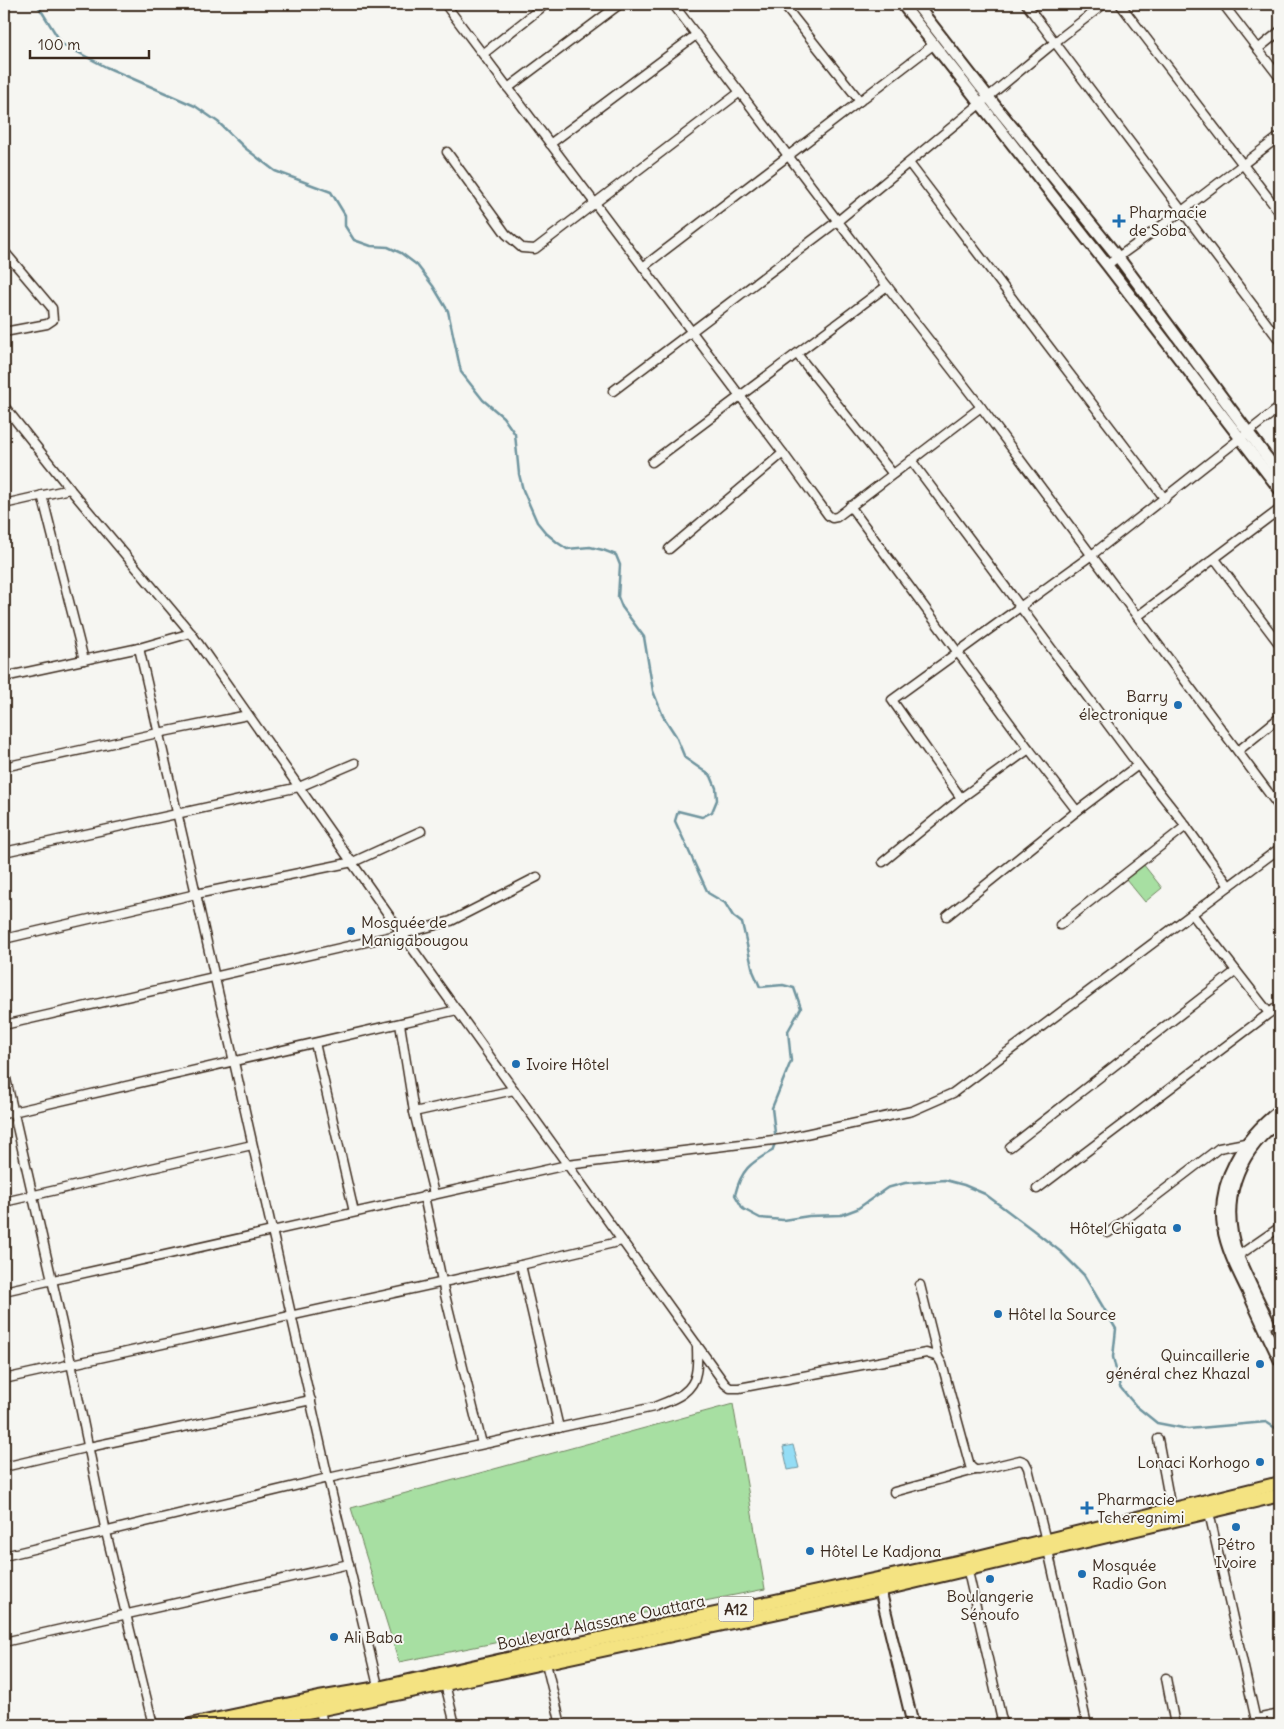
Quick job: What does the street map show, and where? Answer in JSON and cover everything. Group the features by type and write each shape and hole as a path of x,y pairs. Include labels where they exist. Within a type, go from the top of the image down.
{"main road":[{"name":"Boulevard Alassane Ouattara","path":"244,1725 544,1656 967,1565 1207,1506 1280,1483"},
{"name":"Boulevard Alassane Ouattara","path":"1047,1546 1171,1509 1207,1506 1280,1495"},
{"name":"Boulevard Alassane Ouattara","path":"190,1725 229,1721 319,1698 380,1693 445,1684 544,1656"}],"street":[{"path":"445,4 828,515 832,518 837,517 982,407"},
{"path":"483,54 546,4"},
{"path":"508,88 620,4"},
{"path":"684,4 675,7 839,220 887,286 982,407 1280,808"},
{"path":"783,4 860,101"},
{"path":"902,4 1107,265 1245,435 1280,475"},
{"path":"916,4 988,97 1118,257 1245,435 1280,490"},
{"path":"1026,4 1280,341"},
{"path":"613,391 839,220 1055,42 1104,4"},
{"path":"1120,4 1280,213"},
{"path":"1223,4 1280,78"},
{"path":"1258,49 1280,31"},
{"path":"550,144 696,35"},
{"path":"643,268 933,45"},
{"path":"446,152 506,234 522,248 535,249 740,92"},
{"path":"1107,265 1244,165 1280,136"},
{"path":"909,163 1165,499"},
{"path":"4,251 52,308 54,314 53,320 47,324 4,332"},
{"path":"652,462 887,286"},
{"path":"797,354 893,474"},
{"path":"4,406 70,489 191,634 402,934 720,1377 730,1388 739,1388 926,1353 938,1356"},
{"path":"961,798 892,700 1093,554 1280,407"},
{"path":"669,549 783,453"},
{"path":"911,460 1229,886"},
{"path":"4,504 70,489"},
{"path":"42,495 84,660"},
{"path":"850,506 1077,812"},
{"path":"1138,616 1280,509"},
{"path":"1215,559 1280,645"},
{"path":"4,678 139,648 191,634"},
{"path":"139,648 328,1478 380,1693"},
{"path":"4,768 158,733 248,715"},
{"path":"1238,750 1280,717"},
{"path":"882,862 961,798 1029,749"},
{"path":"4,852 299,787 356,762"},
{"path":"947,916 1138,765"},
{"path":"1060,925 1186,826"},
{"path":"4,939 196,894 353,862 421,831"},
{"path":"4,1291 567,1164 782,1140 912,1111 953,1093 1280,848"},
{"path":"4,1025 402,934 451,920 537,877"},
{"path":"1192,914 1269,1013"},
{"path":"1010,1147 1236,971"},
{"path":"1038,1189 1280,1005"},
{"path":"4,1114 457,1010"},
{"path":"400,1024 414,1112 434,1194"},
{"path":"315,1043 354,1212"},
{"path":"4,1070 71,1364 106,1532 153,1725"},
{"path":"414,1112 514,1090"},
{"path":"1280,1110 1264,1122 1245,1144 1231,1170 1225,1189 1222,1215 1232,1258 1280,1361"},
{"path":"1280,1120 1251,1148 1237,1173 1230,1204 1232,1230 1238,1256 1280,1346"},
{"path":"1108,1233 1219,1148 1245,1144"},
{"path":"4,1202 252,1145"},
{"path":"424,1196 482,1444"},
{"path":"1238,1256 1280,1226"},
{"path":"4,1379 622,1241"},
{"path":"521,1265 558,1428"},
{"path":"920,1285 938,1356 942,1364 970,1466 975,1470"},
{"path":"4,1556 328,1478 654,1406 680,1396 690,1388 696,1374 697,1345"},
{"path":"4,1467 311,1400"},
{"path":"1158,1439 1171,1509"},
{"path":"894,1492 975,1470 1020,1460 1025,1462 1047,1546 1087,1725"},
{"path":"1207,1506 1257,1722 1280,1714"},
{"path":"4,1642 349,1564"},
{"path":"967,1565 1003,1725"},
{"path":"879,1584 912,1725"},
{"path":"544,1656 561,1725"},
{"path":"1166,1678 1175,1725"},
{"path":"445,1684 455,1725"},
{"path":"320,1709 324,1725"}],"green space":[{"path":"1143,864 1162,888 1145,902 1126,879"},
{"path":"733,1404 765,1589 399,1662 351,1508"}],"water":[{"path":"793,1445 799,1468 788,1470 783,1447"}],"waterway":[{"path":"37,4 62,44 106,67 195,106 218,122 245,148 275,171 331,192 345,215 345,226 354,240 371,246 388,247 401,253 417,265 433,286 448,311 461,372 483,400 503,417 515,434 519,474 523,490 537,522 546,533 567,549 590,547 616,555 620,565 618,597 622,607 644,637 653,691 663,716 676,736 685,758 711,776 716,788 717,800 712,812 702,817 678,811 675,821 708,893 725,903 733,916 742,923 753,971 760,987 783,985 794,988 801,1008 788,1031 791,1061 772,1108 776,1141 772,1151 752,1164 740,1179 735,1195 743,1209 760,1218 783,1220 809,1216 841,1215 857,1209 887,1188 905,1183 945,1180 964,1185 985,1194 1061,1252 1084,1275 1116,1329 1113,1357 1120,1387 1136,1406 1157,1423 1188,1429 1266,1422 1280,1431"}],"place":[{"name":"Pharmacie de Soba","path":"1119,221"},
{"name":"Barry électronique","path":"1178,705"},
{"name":"Mosquée de Manigabougou","path":"351,931"},
{"name":"Ivoire Hôtel","path":"516,1064"},
{"name":"Hôtel Chigata","path":"1177,1228"},
{"name":"Hôtel la Source","path":"998,1314"},
{"name":"Quincaillerie général chez Khazal","path":"1260,1364"},
{"name":"Lonaci Korhogo","path":"1260,1462"},
{"name":"Pharmacie Tcheregnimi","path":"1087,1508"},
{"name":"Pétro Ivoire","path":"1236,1527"},
{"name":"Hôtel Le Kadjona","path":"810,1551"},
{"name":"Mosquée Radio Gon","path":"1082,1574"},
{"name":"Boulangerie Sénoufo","path":"990,1579"},
{"name":"Ali Baba","path":"334,1637"}]}
